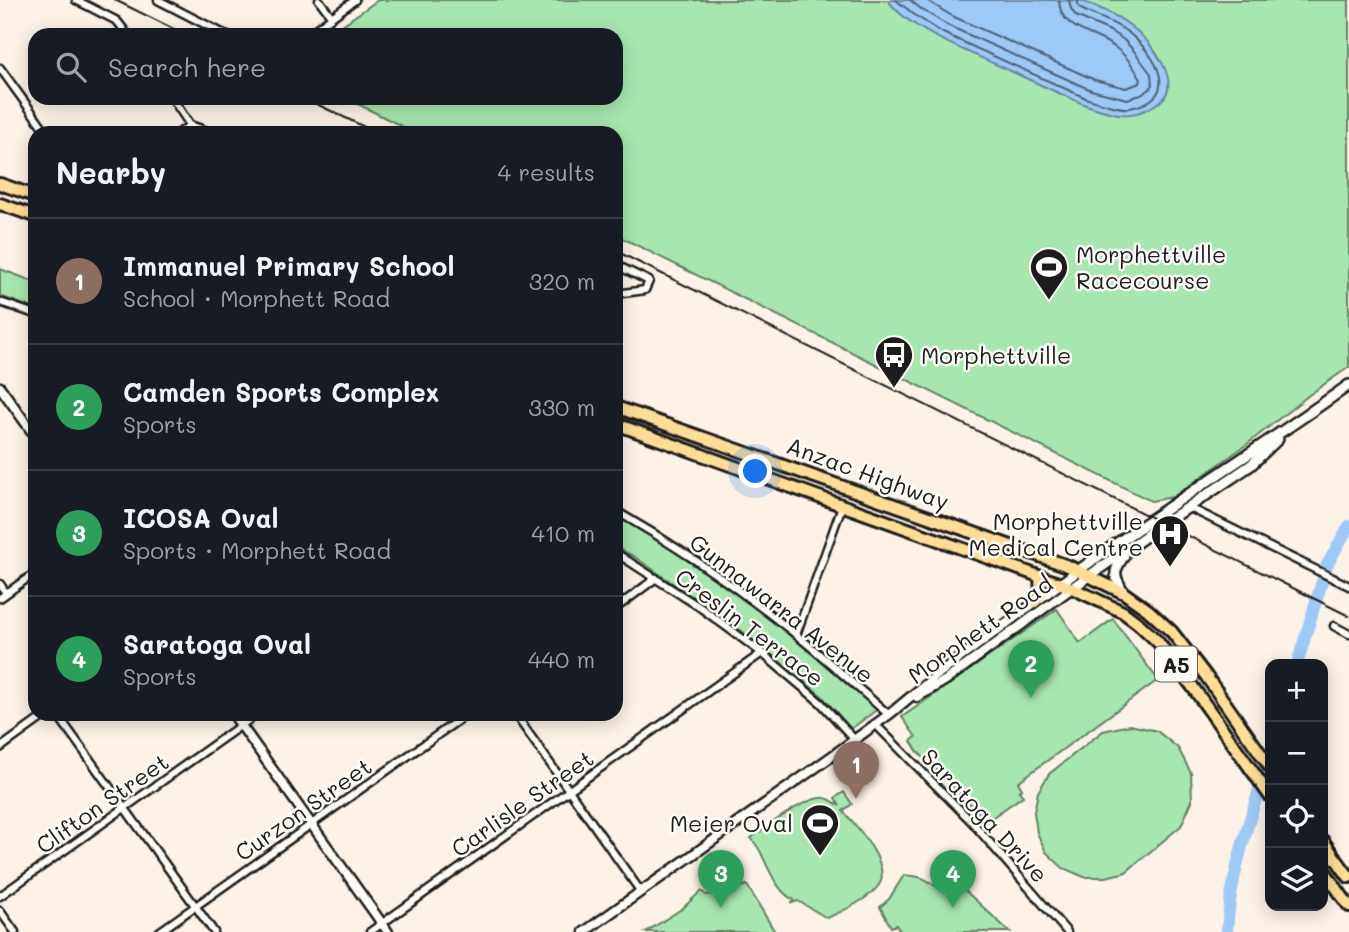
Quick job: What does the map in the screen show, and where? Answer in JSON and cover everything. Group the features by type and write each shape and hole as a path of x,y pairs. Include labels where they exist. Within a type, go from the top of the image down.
{"highway":[{"path":"0,184 28,194"},
{"path":"16,210 21,201 21,191"},
{"path":"0,204 28,213"},
{"name":"Anzac Highway","path":"623,409 1078,570 1124,593 1172,632 1265,760"},
{"name":"Anzac Highway","path":"623,427 1072,588 1123,612 1158,642 1265,789"},
{"path":"763,458 778,470 778,476 772,481"},
{"path":"800,471 798,481 801,488 809,494"},
{"path":"1035,602 1041,594 1040,577"},
{"path":"1192,686 1206,676"},
{"path":"1328,848 1349,877"},
{"path":"1328,876 1349,906"}],"main road":[{"name":"Morphett Road","path":"1060,584 1349,385"},
{"name":"Morphett Road","path":"1072,588 1251,465 1292,425"},
{"path":"1124,593 1115,573 1116,566 1131,546"}],"street":[{"path":"76,0 117,21 122,28"},
{"path":"320,0 332,17"},
{"path":"317,28 355,0"},
{"path":"162,1 213,28"},
{"path":"0,68 42,126"},
{"path":"177,105 193,126"},
{"path":"623,268 649,281 645,290 623,293"},
{"path":"0,302 28,312"},
{"path":"0,387 28,423"},
{"path":"796,635 842,506"},
{"path":"1188,507 1349,586"},
{"name":"Gunnawarra Avenue","path":"623,515 722,579 796,635 890,714"},
{"name":"Creslin Terrace","path":"623,557 701,608 762,653 821,703 854,739"},
{"path":"0,584 3,596 28,578"},
{"path":"623,603 656,578"},
{"name":"Morphett Road","path":"890,714 938,674 1060,584"},
{"name":"Morphett Road","path":"584,932 875,724 946,680 1072,588"},
{"path":"1334,626 1349,634"},
{"name":"Carlisle Street","path":"370,932 762,653"},
{"path":"0,748 37,721"},
{"path":"62,721 214,932"},
{"path":"239,721 388,932"},
{"name":"Clifton Street","path":"0,896 247,721"},
{"name":"Curzon Street","path":"159,932 457,721"},
{"path":"520,721 641,892"},
{"name":"Saratoga Drive","path":"875,724 972,822 1067,932"},
{"path":"0,911 15,932"}],"green space":[{"name":"Morphettville Racecourse","path":"378,0 1349,0 1349,367 1173,497 1151,501 623,238 623,126 401,126 360,105 623,105 623,28 338,28"},
{"path":"0,269 28,279 28,306 0,296"},
{"path":"623,519 707,570 795,637 879,708 851,729 822,696 743,632 623,551"},
{"path":"1057,609 1080,643 1113,619 1158,680 1018,782 1023,796 987,821 918,752 911,741 916,737 902,717"},
{"path":"1130,725 1157,731 1178,748 1191,773 1192,801 1181,826 1126,872 1106,877 1084,877 1063,868 1046,852 1037,833 1034,812 1038,792 1049,774 1103,731"},
{"name":"Meier Oval","path":"844,792 852,804 843,811 875,853 882,873 881,881 865,898 827,918 798,901 792,903 794,900 778,886 751,838 808,801 825,798 840,806 835,798"},
{"path":"904,875 922,878 943,889 959,885 1010,932 901,932 896,925 891,927 880,907 889,899"},
{"path":"747,885 775,932 646,932 683,908 701,891 706,895"}],"water":[{"path":"888,0 1081,1 1121,20 1148,42 1166,72 1167,92 1160,102 1144,111 1120,114 1104,111 936,37 896,10"}],"waterway":[{"path":"1299,659 1327,565 1349,526"},
{"path":"1227,932 1237,864 1265,770"}],"tram line":[{"path":"115,0 172,28"},
{"path":"319,105 362,126"},
{"path":"623,254 1349,616"}],"place":[{"name":"Morphettville Racecourse","path":"1049,301"},
{"name":"Morphettville","path":"894,389"},
{"name":"Morphettville Medical Centre","path":"1170,568"},
{"name":"Camden Sports Complex","path":"1031,698"},
{"name":"Immanuel Primary School","path":"856,799"},
{"name":"Meier Oval","path":"820,857"},
{"name":"ICOSA Oval","path":"721,908"},
{"name":"Saratoga Oval","path":"953,908"}]}
